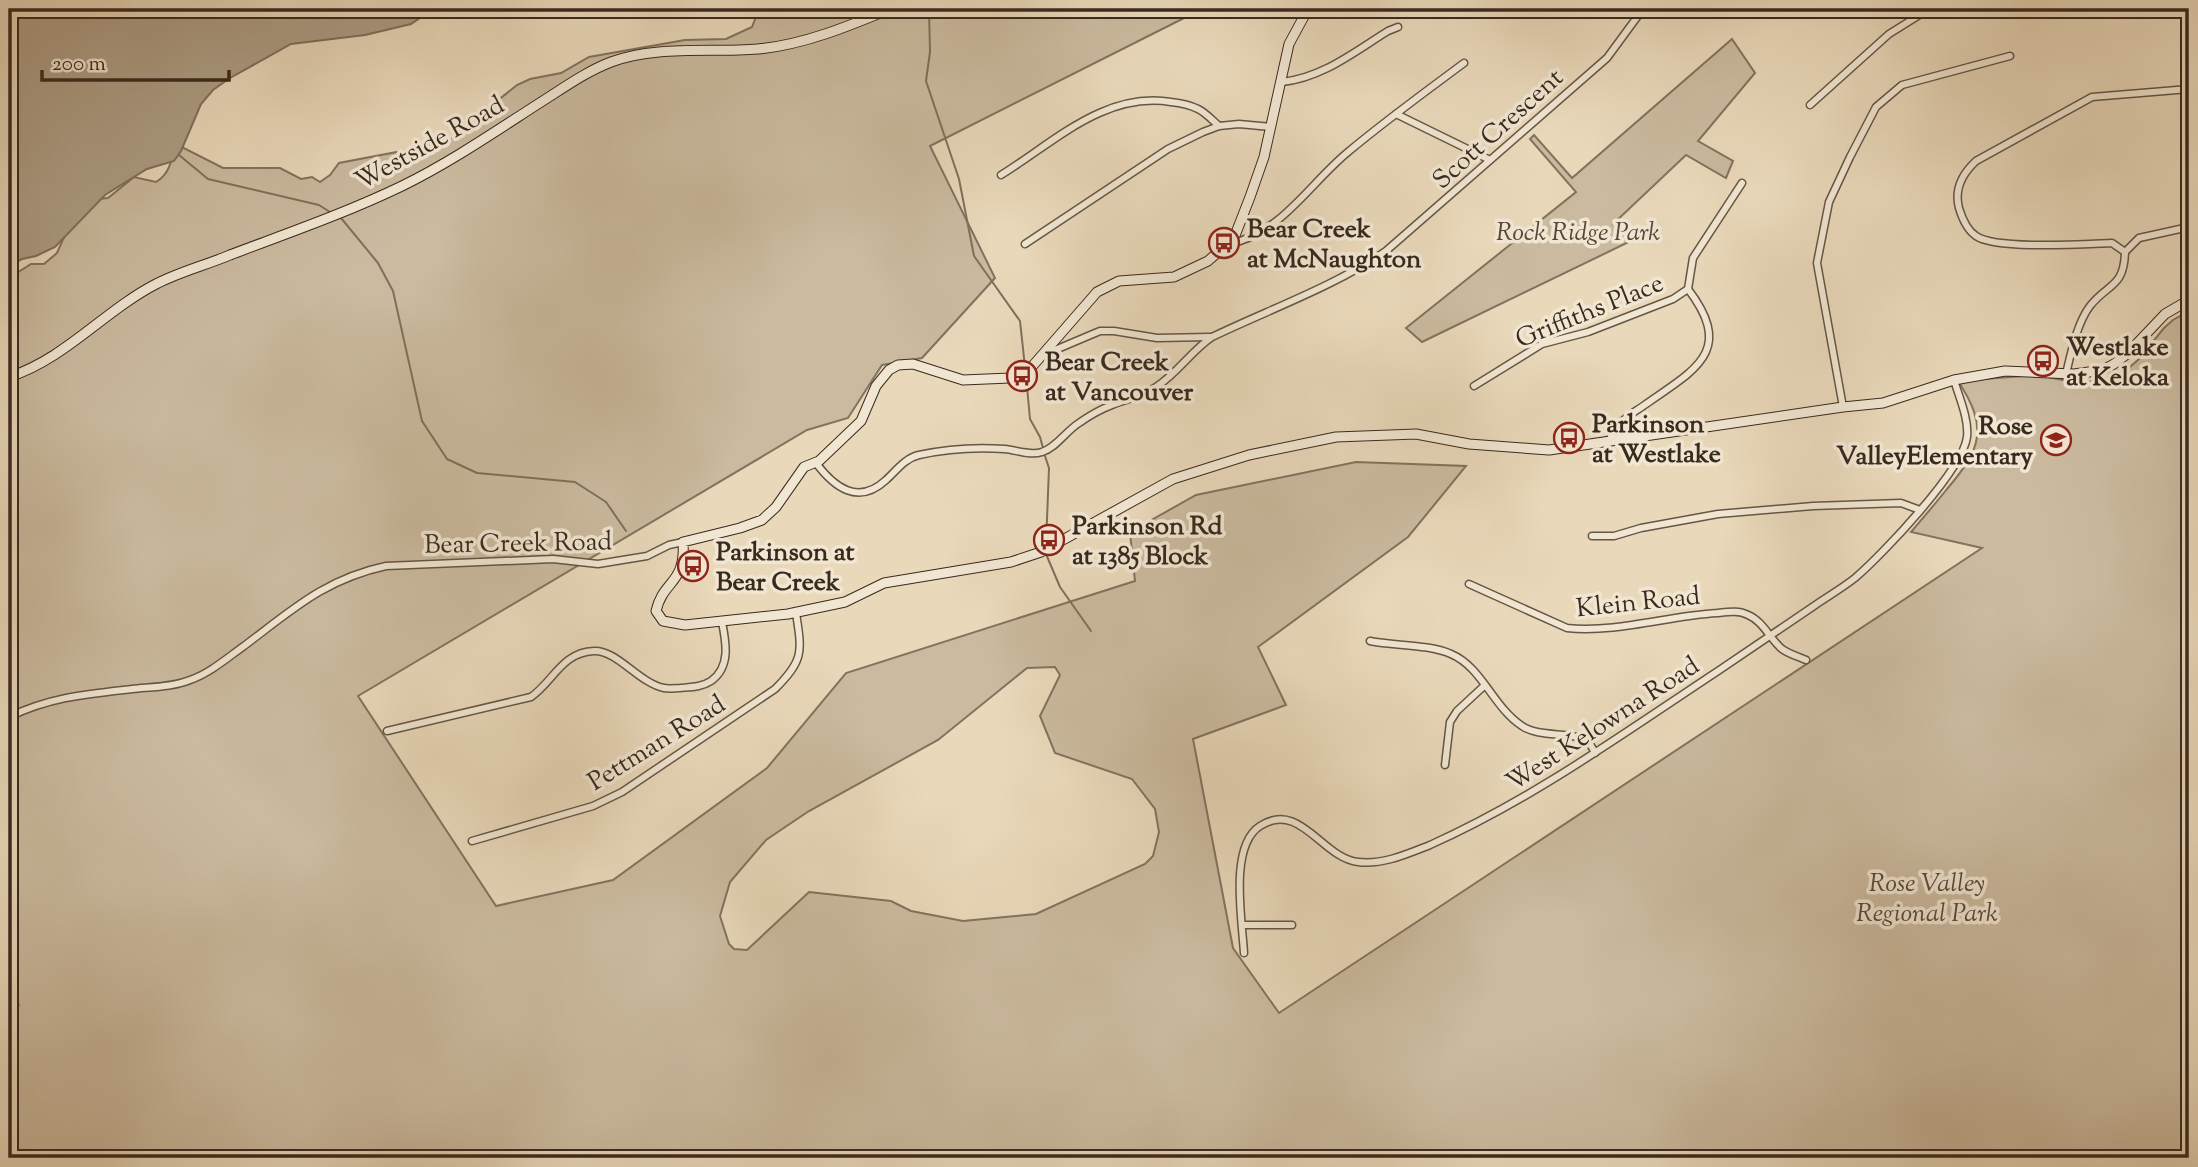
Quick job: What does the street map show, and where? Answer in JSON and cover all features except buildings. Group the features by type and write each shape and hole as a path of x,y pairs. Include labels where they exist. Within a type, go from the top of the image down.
{"street":[{"name":"Westside Road","path":"9,377 56,355 130,299 159,282 328,218 403,185 461,153 580,78 613,61 648,53 760,49 814,37 890,9"},
{"path":"1010,9 1026,13 1038,9"},
{"name":"Bear Creek Road","path":"9,717 33,705 81,694 189,681 230,656 317,591 366,570 386,566 553,559 598,564 647,556 669,545 762,520 776,507 804,467 816,463 861,421 882,377 889,370 898,365 913,364 963,380 1010,378 1029,370 1097,292 1119,281 1174,277 1208,261 1234,238 1264,156 1289,44 1308,9"},
{"name":"Scott Crescent","path":"816,463 826,477 840,488 867,492 884,482 916,455 948,450 1003,449 1033,454 1049,449 1071,428 1091,415 1154,388 1170,377 1199,346 1212,337 1371,261 1409,233 1607,58 1643,9"},
{"path":"1810,105 1889,34 1929,9"},
{"path":"1282,82 1300,80 1318,73 1398,27"},
{"path":"1843,407 1817,263 1829,202 1850,157 1876,107 1902,85 2010,56"},
{"path":"1227,244 1248,240 1295,206 1345,155 1464,63"},
{"path":"2125,252 2112,243 2066,246 2004,243 1976,236 1962,219 1956,196 1964,173 1976,161 2092,97 2189,89"},
{"path":"1001,175 1090,117 1109,107 1127,102 1144,99 1179,103 1199,109 1219,126"},
{"path":"1396,114 1490,160"},
{"path":"1024,244 1168,149 1219,126 1239,124 1271,127"},
{"name":"Griffiths Place","path":"1474,386 1542,344 1588,332 1673,299 1688,289 1693,258 1742,183"},
{"path":"2066,374 2075,338 2090,306 2115,284 2124,268 2125,252 2139,238 2189,227"},
{"path":"1608,442 1621,422 1700,364 1710,345 1709,326 1698,302 1688,289"},
{"path":"683,542 684,559 680,572 659,598 656,611 663,621 685,625 796,613 845,602 884,583 1011,562 1041,552 1173,480 1249,455 1336,437 1416,434 1469,444 1549,450 1883,403 1954,380 2005,371 2066,374 2103,370 2115,365 2165,314 2189,300"},
{"path":"1048,348 1055,350 1100,331 1157,338 1212,337"},
{"name":"West Kelowna Road","path":"1244,953 1240,871 1243,850 1248,837 1263,824 1285,819 1306,828 1318,840 1355,862 1378,863 1409,854 1501,811 1595,753 1854,578 1900,535 1960,456 1967,437 1965,418 1954,380"},
{"path":"1592,536 1614,536 1640,528 1718,514 1790,508 1901,503 1920,510"},
{"name":"Klein Road","path":"1469,584 1567,628 1583,630 1699,614 1747,614 1759,622 1784,650 1807,660"},
{"name":"Pettman Road","path":"472,841 593,806 622,792 775,689 792,672 799,656 796,613"},
{"path":"387,731 531,697 540,691 564,662 580,653 596,651 609,654 636,675 664,688 689,688 705,684 717,677 724,664 727,647 722,622"},
{"path":"1370,641 1448,652 1466,662 1508,716 1524,728 1540,734 1575,736 1589,743 1595,753"},
{"path":"1445,765 1450,722 1457,711 1484,686"},
{"path":"1242,925 1292,925"}],"green space":[{"name":"Rose Valley Regional Park","path":"759,9 1202,9 930,146 995,278 922,358 882,365 848,418 807,430 358,696 496,906 613,880 767,768 846,673 1135,581 1130,532 1196,495 1356,462 1466,466 1408,537 1258,647 1286,705 1193,739 1233,948 1279,1013 1982,548 1911,532 1959,475 1974,450 1977,425 1974,412 1958,381 2038,375 2077,383 2103,380 2130,367 2164,328 2189,311 2189,1158 9,1158 9,278 31,264 44,264 57,253 65,235 98,199 108,198 134,177 156,182 161,178 170,165 174,143 223,168 280,168 301,179 312,177 320,182 330,175 339,163 444,143 477,124 497,101 517,85 530,79 561,73 589,57 685,40 726,39 752,27","holes":["1055,667 1060,675 1040,716 1055,753 1132,779 1155,809 1159,832 1153,856 1145,864 1036,914 963,921 911,911 891,901 809,892 747,950 734,949 729,944 720,916 730,882 766,840 809,811 938,740 1027,668"]},
{"name":"Rock Ridge Park","path":"1732,39 1755,73 1698,141 1733,161 1726,178 1686,155 1613,224 1637,238 1422,342 1406,328 1576,192 1530,139 1534,135 1572,178"}],"shaded area":[{"path":"9,9 433,9 411,24 365,35 291,44 230,78 213,90 201,104 174,161 147,169 105,195 55,247 9,266"}],"waterway":[{"path":"929,9 930,52 926,81 959,179 974,256 1020,321 1025,367"},
{"path":"179,155 208,179 319,205 330,212"},
{"path":"341,218 378,263 393,291 422,421 447,459 477,473 575,482 606,502 626,531"},
{"path":"1026,376 1030,419 1043,448"},
{"path":"1044,453 1049,468 1046,545"},
{"path":"1046,554 1060,587 1091,631"},
{"path":"9,993 19,1005"}],"place":[{"name":"Bear Creek at McNaughton","path":"1224,243"},
{"name":"Westlake at Keloka","path":"2043,361"},
{"name":"Bear Creek at Vancouver","path":"1022,376"},
{"name":"Parkinson at Westlake","path":"1569,438"},
{"name":"Rose ValleyElementary","path":"2056,440"},
{"name":"Parkinson Rd at 1385 Block","path":"1049,540"},
{"name":"Parkinson at Bear Creek","path":"693,566"}]}
